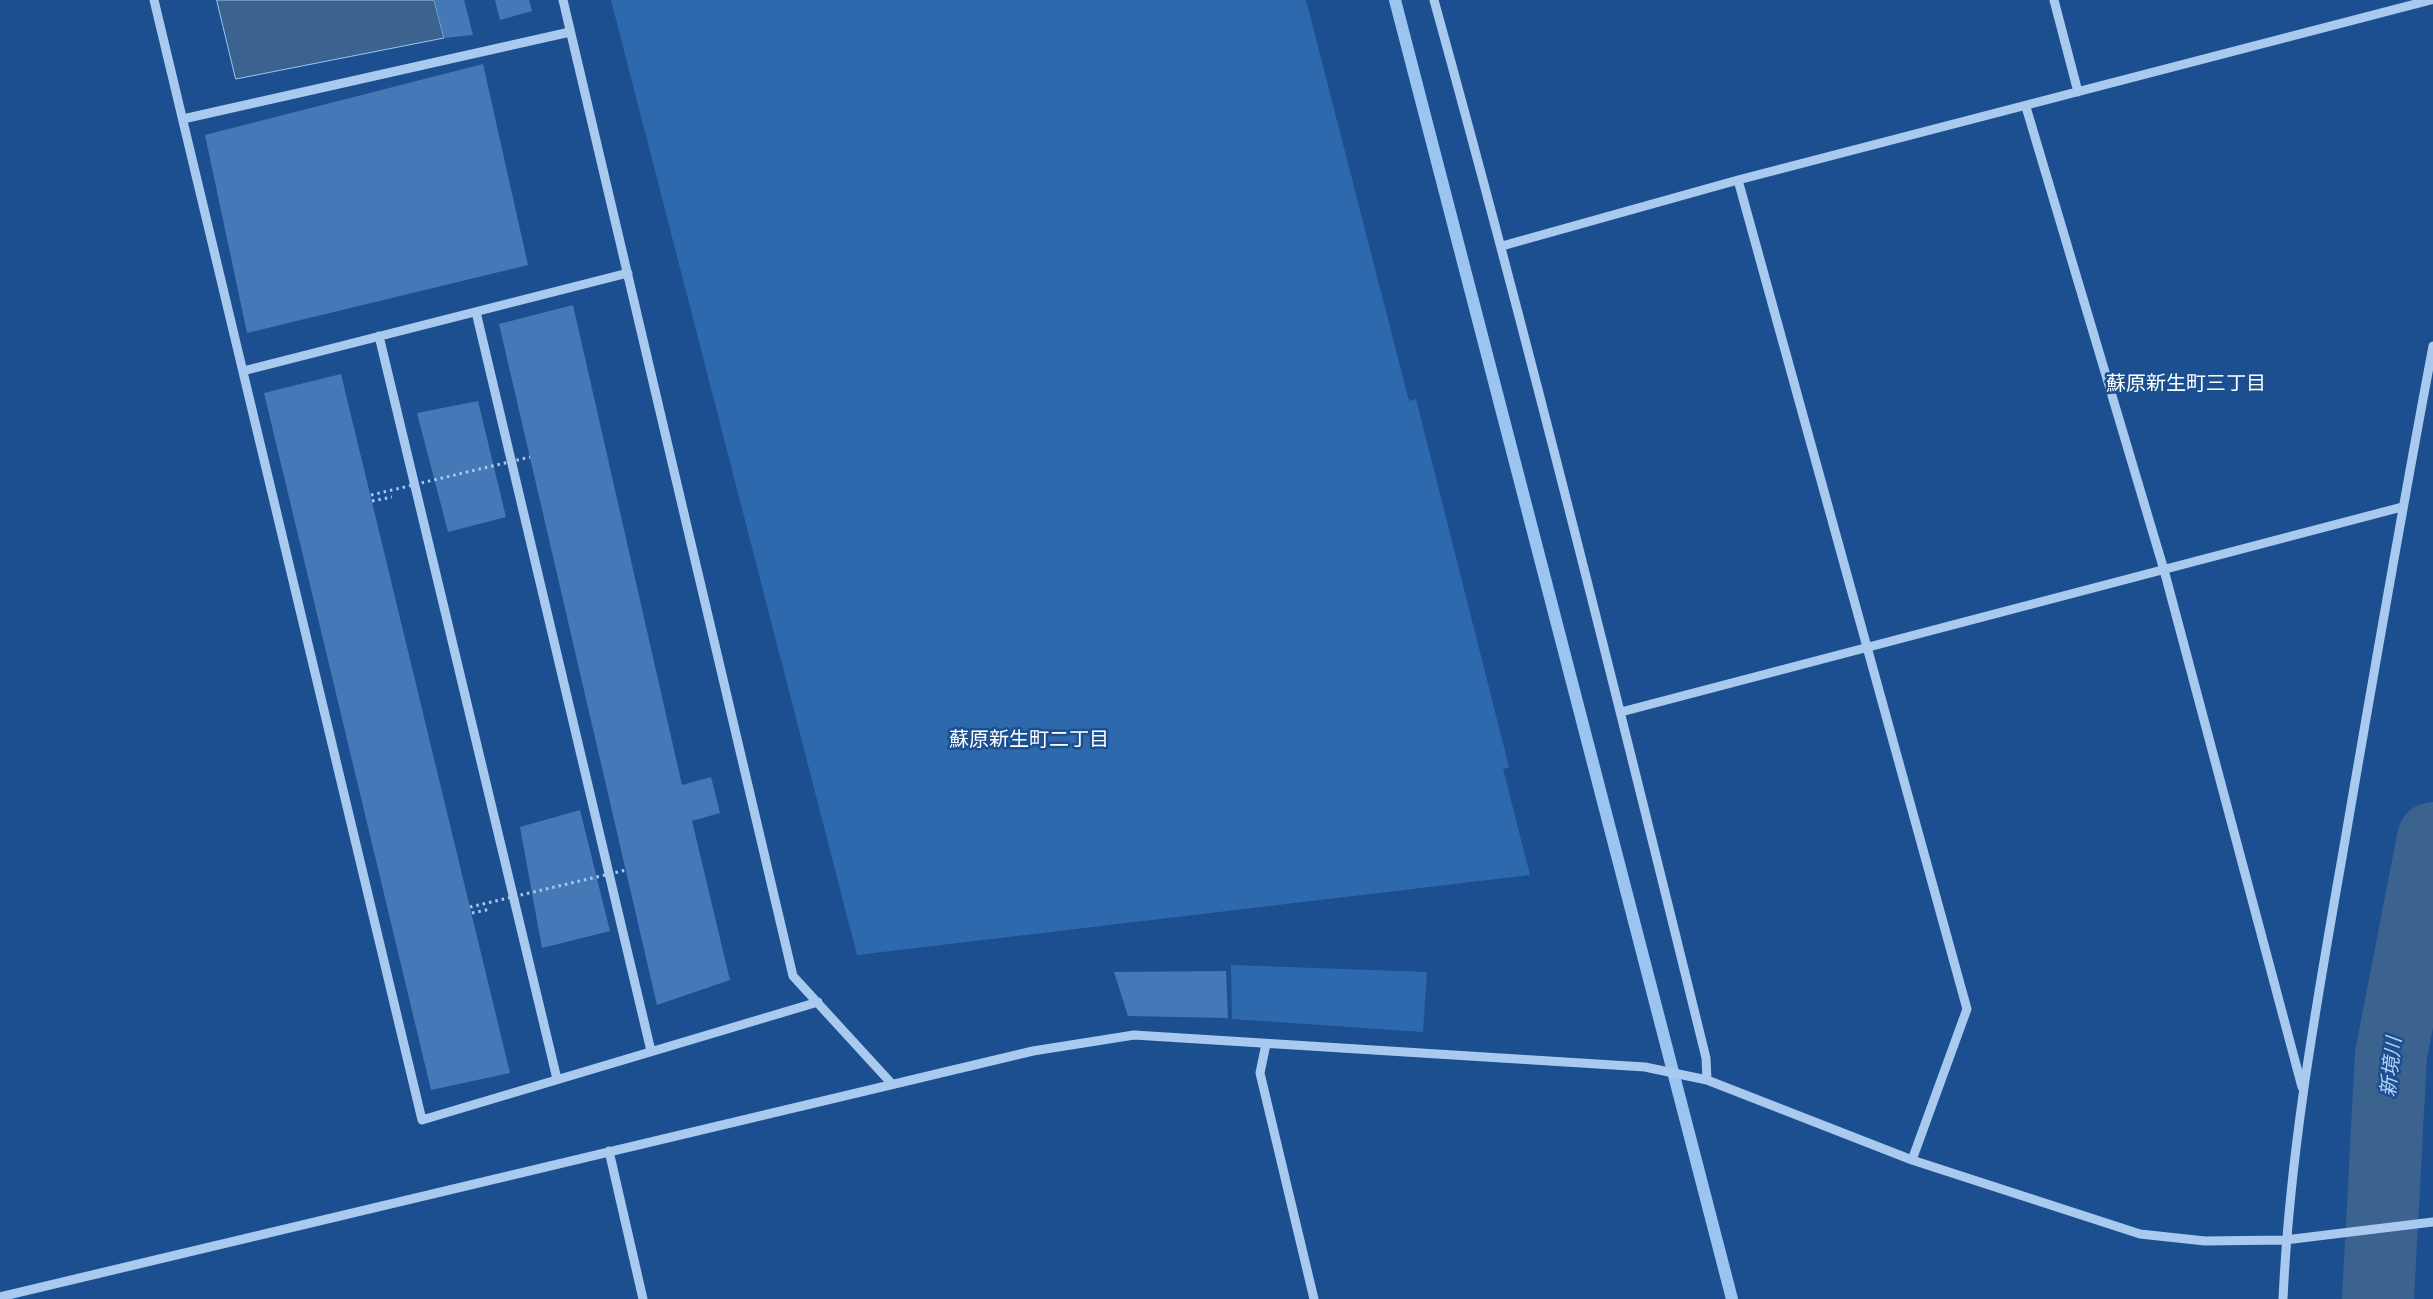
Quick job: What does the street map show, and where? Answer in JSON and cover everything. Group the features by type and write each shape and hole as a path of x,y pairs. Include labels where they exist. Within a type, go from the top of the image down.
{"street":[{"path":"154,0 422,1120 818,1002"},
{"path":"563,0 793,976 892,1084"},
{"path":"1434,0 1502,246 1621,712 1706,1058 1707,1080"},
{"path":"2054,0 2078,92"},
{"path":"1502,246 1738,180 2026,107 2431,0"},
{"path":"183,119 570,32"},
{"path":"2026,107 2164,570 2302,1087"},
{"path":"1738,180 1967,1009 1912,1160"},
{"path":"243,371 628,273"},
{"path":"476,312 651,1051"},
{"path":"380,336 557,1079"},
{"path":"2282,1299 2285,1240 2302,1087 2402,507 2433,346"},
{"path":"1621,712 1868,649 2402,507"},
{"path":"0,1297 1033,1051 1134,1035 1645,1067 1707,1080 1912,1160 2140,1234 2205,1241 2285,1240 2433,1222"},
{"path":"1266,1044 1260,1073 1314,1299"},
{"path":"609,1151 643,1299"}],"path":[{"path":"371,495 530,457"},
{"path":"470,907 626,870"}],"shaded area":[{"path":"217,0 434,0 444,38 236,79"},
{"path":"611,0 1306,0 1409,401 1416,399 1509,767 1503,769 1530,875 857,955"},
{"path":"1231,965 1427,972 1423,1032 1232,1019"}],"building":[{"path":"434,0 464,0 473,35 444,38"},
{"path":"495,0 529,0 532,11 500,20"},
{"path":"483,64 528,265 247,333 205,135"},
{"path":"573,305 682,785 711,777 720,813 692,821 730,980 657,1005 499,324"},
{"path":"341,374 510,1073 431,1090 264,393"},
{"path":"478,401 506,517 448,532 417,413"},
{"path":"580,810 610,931 542,948 520,827"},
{"path":"1226,971 1228,1018 1128,1016 1114,972"}],"waterway":[{"path":"1395,0 1732,1299"},
{"name":"新境川","path":"2378,1299 2391,1055 2433,838"}],"district":[{"name":"蘇原新生町三丁目","path":"2186,384"},
{"name":"蘇原新生町二丁目","path":"1029,740"}]}
